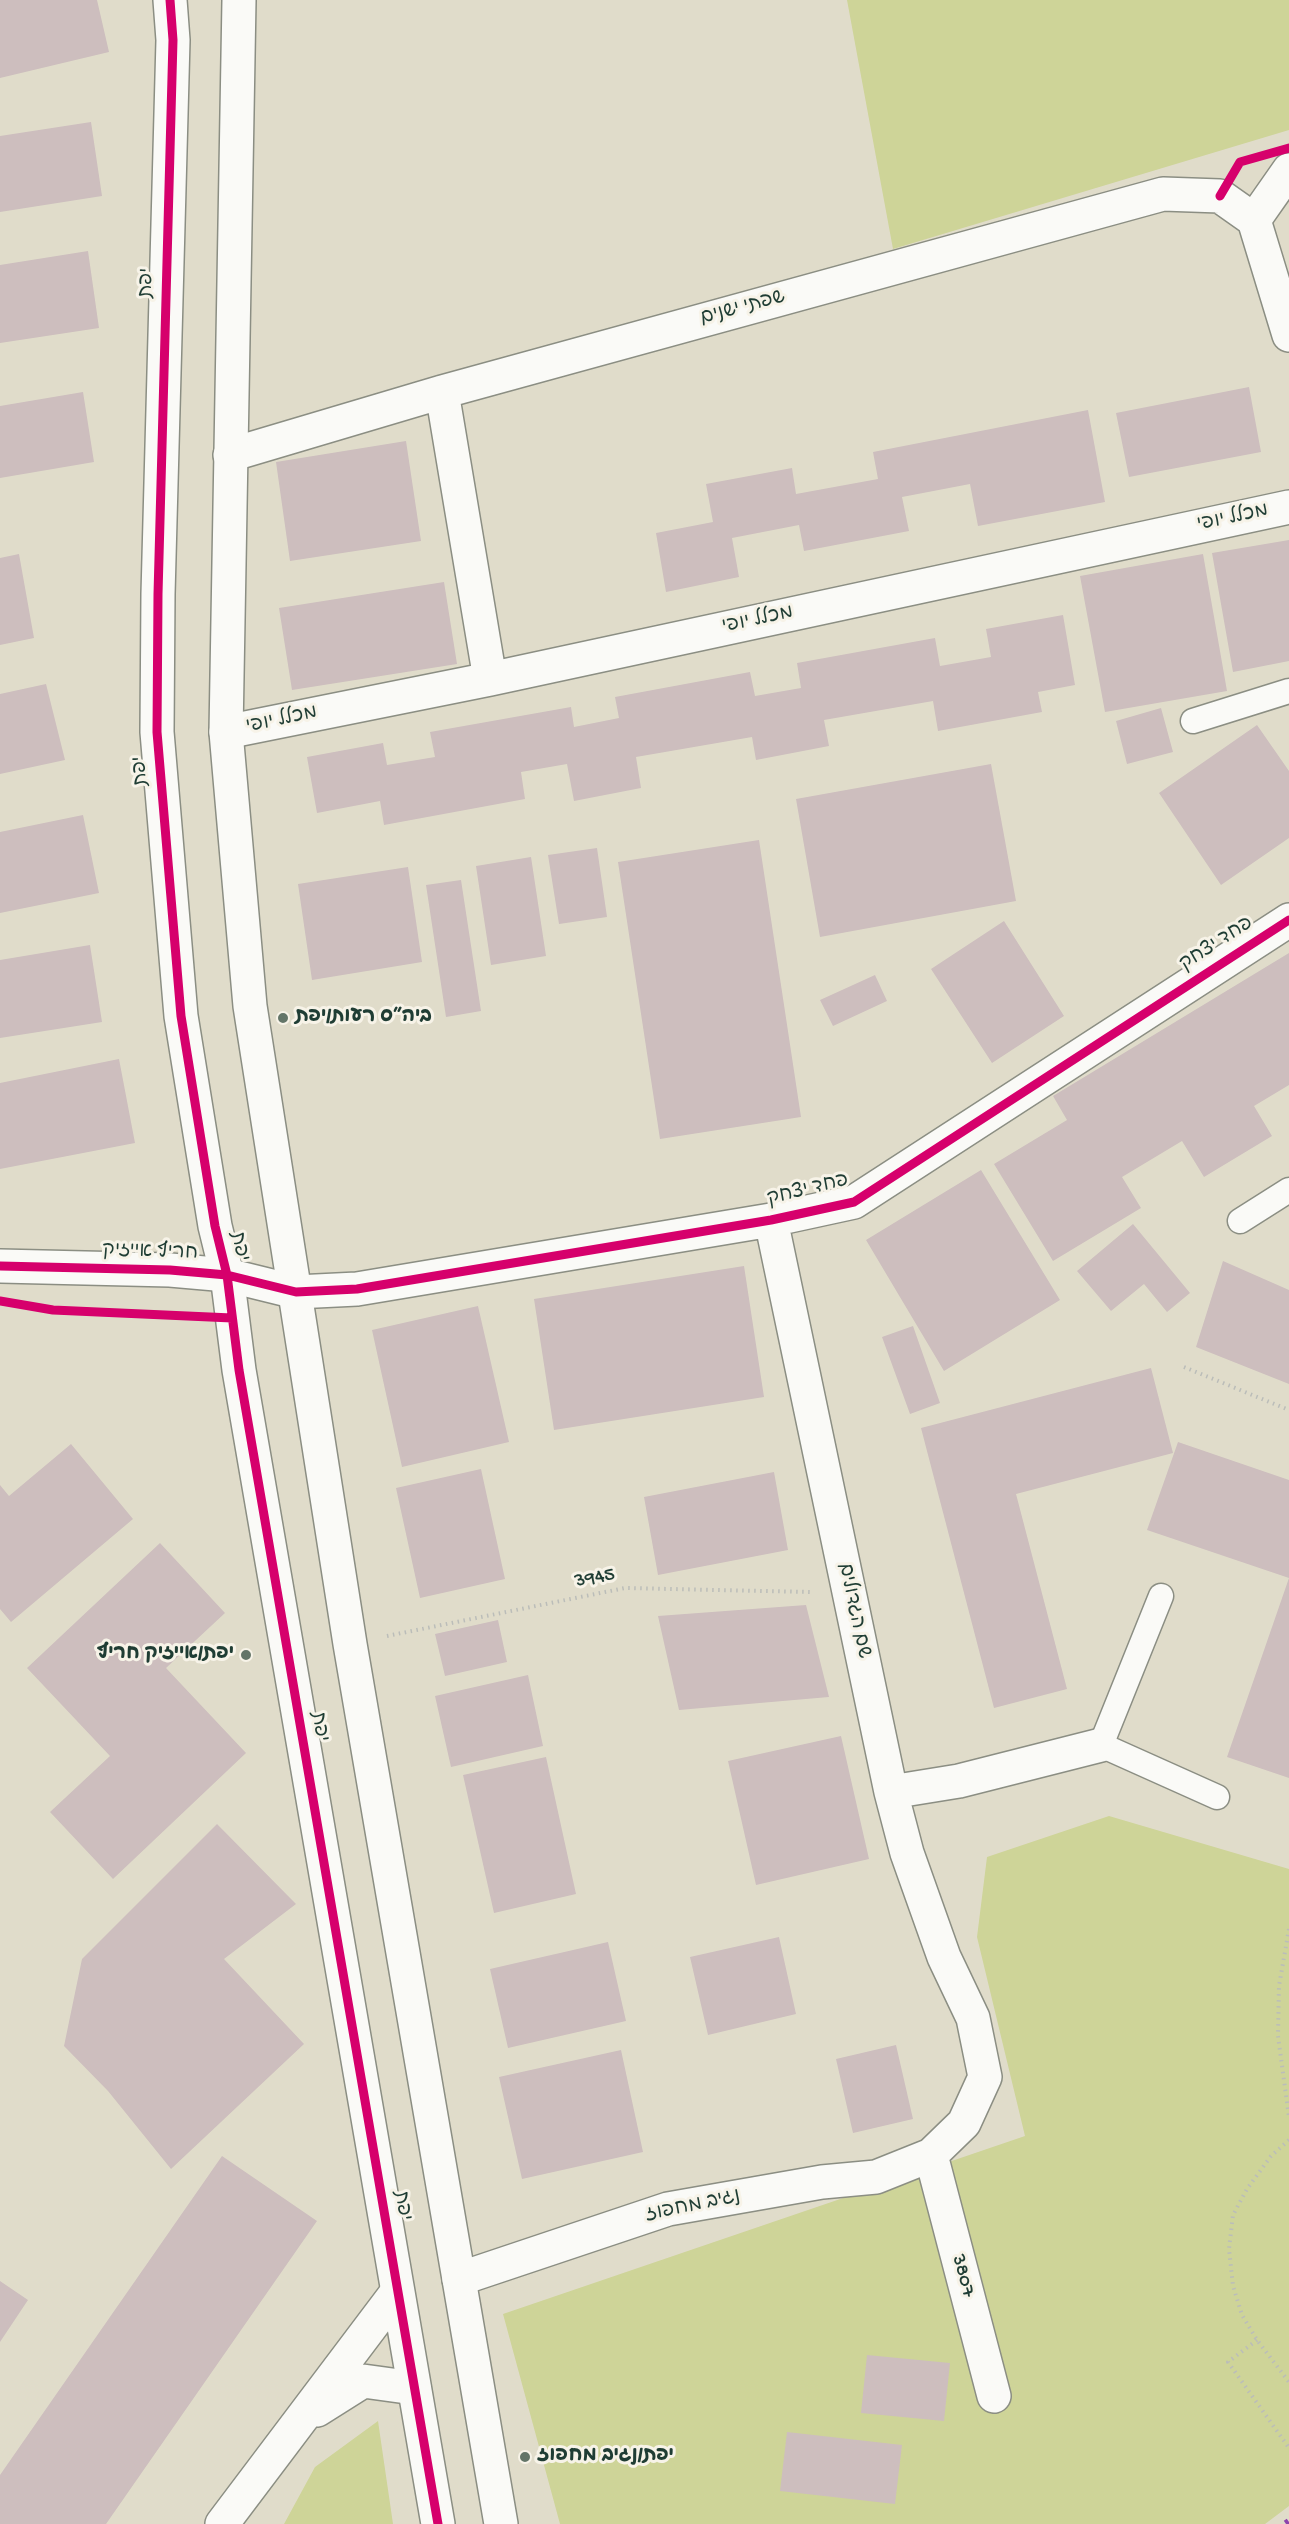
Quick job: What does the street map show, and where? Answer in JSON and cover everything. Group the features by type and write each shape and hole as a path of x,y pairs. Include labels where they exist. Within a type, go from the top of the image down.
{"street":[{"name":"יפת","path":"170,0 173,40 158,594 157,732 181,1016 215,1226 227,1275 243,1393 438,2524"},
{"path":"239,0 226,732 250,1006 350,1644 501,2524"},
{"path":"1289,170 1254,220 1289,335"},
{"name":"שפתי ישנים","path":"230,455 442,392 1163,194 1220,196 1254,220"},
{"path":"442,392 490,679"},
{"name":"מכלל יופי","path":"226,732 490,679 1289,507"},
{"name":"פחד יצחק","path":"296,1292 357,1288 771,1220 854,1202 1289,920"},
{"name":"שם הגדולים","path":"771,1220 891,1792 907,1853 944,1957 973,2018 985,2077 964,2122 931,2155"},
{"name":"חריף אייזיק","path":"0,1266 170,1270 227,1275 296,1292"},
{"path":"891,1792 958,1781 1101,1745"},
{"name":"נגיב מחפוז","path":"459,2279 668,2209 822,2182 876,2177 931,2155"},
{"name":"3807","path":"931,2155 994,2396"},
{"path":"222,2524 398,2292"},
{"path":"300,2420 363,2381 414,2388"}],"lane":[{"path":"1193,722 1289,691"},
{"path":"1240,1221 1289,1190"},
{"path":"1161,1596 1101,1745 1216,1797"}],"path":[{"path":"1184,1367 1289,1410"},
{"path":"1289,1929 1279,1986 1278,2036 1289,2117"},
{"path":"1289,2140 1271,2156 1247,2189 1233,2215 1229,2249 1233,2286 1242,2315 1257,2340 1289,2382"},
{"path":"1257,2340 1228,2362 1289,2448"}],"green space":[{"path":"847,0 1289,0 1289,130 893,249"},
{"path":"1109,1816 1289,1869 1289,2506 1265,2524 560,2524 503,2314 1025,2136 977,1937 987,1857"},
{"path":"378,2421 393,2524 284,2524 315,2467"}],"building":[{"path":"0,0 97,0 109,52 0,78"},
{"path":"91,122 102,196 0,212 0,136"},
{"path":"88,251 99,328 0,343 0,265"},
{"path":"1249,387 1261,452 1129,477 1116,413"},
{"path":"83,392 94,462 0,478 0,406"},
{"path":"1088,410 1105,502 978,526 970,484 902,497 909,531 804,551 799,525 732,538 739,577 666,592 656,533 713,522 706,484 792,468 796,494 878,479 873,452"},
{"path":"406,441 421,541 290,561 276,462"},
{"path":"1289,540 1289,661 1233,672 1212,553"},
{"path":"19,554 34,638 0,645 0,558"},
{"path":"1203,554 1227,691 1105,712 1080,576"},
{"path":"444,582 457,664 292,690 279,608"},
{"path":"1063,615 1075,685 1038,692 1042,712 938,731 933,701 824,720 829,746 756,760 752,737 636,757 641,788 574,801 567,764 521,772 525,799 384,825 380,801 317,813 307,757 383,743 387,765 435,757 430,732 571,707 574,727 619,718 615,697 750,672 755,696 801,688 797,663 935,638 940,666 991,657 986,629"},
{"path":"46,684 65,760 0,774 0,694"},
{"path":"1161,708 1173,752 1127,764 1116,721"},
{"path":"1257,725 1289,771 1289,838 1221,885 1159,793"},
{"path":"991,764 1016,901 820,937 796,799"},
{"path":"83,815 99,893 0,913 0,832"},
{"path":"759,840 801,1117 660,1139 618,862"},
{"path":"597,848 607,917 559,924 548,855"},
{"path":"531,857 546,956 491,965 476,866"},
{"path":"408,867 422,962 312,980 298,884"},
{"path":"461,880 481,1011 446,1017 426,885"},
{"path":"1004,921 1064,1016 992,1063 931,969"},
{"path":"90,945 102,1022 0,1038 0,960"},
{"path":"1289,953 1289,1085 1254,1106 1272,1136 1204,1177 1182,1141 1122,1177 1141,1208 1053,1261 994,1164 1067,1120 1053,1096"},
{"path":"875,975 887,1001 833,1026 820,1000"},
{"path":"119,1059 135,1143 0,1169 0,1083"},
{"path":"981,1170 1060,1300 944,1371 866,1240"},
{"path":"1133,1224 1190,1293 1167,1312 1144,1284 1111,1311 1077,1271"},
{"path":"1223,1261 1289,1290 1289,1384 1196,1347"},
{"path":"744,1266 764,1397 554,1430 534,1299"},
{"path":"478,1306 509,1442 402,1467 372,1330"},
{"path":"913,1326 940,1403 910,1414 882,1337"},
{"path":"1151,1368 1173,1453 1016,1494 1067,1689 994,1708 921,1428"},
{"path":"1178,1442 1289,1480 1289,1578 1147,1530"},
{"path":"71,1444 133,1519 11,1622 0,1609 0,1485 9,1496"},
{"path":"481,1469 505,1579 420,1598 396,1488"},
{"path":"774,1472 788,1550 658,1575 644,1497"},
{"path":"160,1543 225,1613 166,1668 246,1753 113,1879 50,1812 110,1756 27,1668"},
{"path":"1289,1578 1289,1778 1227,1757"},
{"path":"806,1605 829,1697 679,1710 658,1616"},
{"path":"498,1620 507,1662 445,1676 435,1634"},
{"path":"528,1675 543,1746 451,1767 435,1696"},
{"path":"841,1736 869,1859 756,1885 728,1761"},
{"path":"546,1757 576,1894 494,1913 463,1775"},
{"path":"217,1824 296,1904 224,1959 304,2044 171,2169 108,2091 64,2046 82,1959"},
{"path":"779,1937 796,2014 708,2035 690,1957"},
{"path":"608,1942 626,2021 508,2048 490,1969"},
{"path":"896,2045 913,2119 853,2133 836,2059"},
{"path":"621,2050 643,2152 522,2179 499,2077"},
{"path":"222,2156 317,2221 106,2524 0,2524 0,2475"},
{"path":"0,2281 28,2300 0,2342"},
{"path":"867,2355 950,2363 944,2421 861,2413"},
{"path":"787,2432 902,2445 895,2504 780,2491"}],"cycle path":[{"path":"170,0 173,40 158,594 157,732 181,1016 215,1226 227,1275 239,1370 438,2524"},
{"path":"1220,196 1240,162 1289,148"},
{"path":"0,1266 170,1270 227,1275 296,1292 357,1289 771,1220 854,1202 1289,920"},
{"path":"0,1301 53,1310 232,1318"}],"place":[{"name":"ביה״ס רעות/יפת","path":"283,1018"},
{"name":"יפת/אייזיק חריף","path":"246,1655"},
{"name":"יפת/נגיב מחפוז","path":"525,2457"}]}
